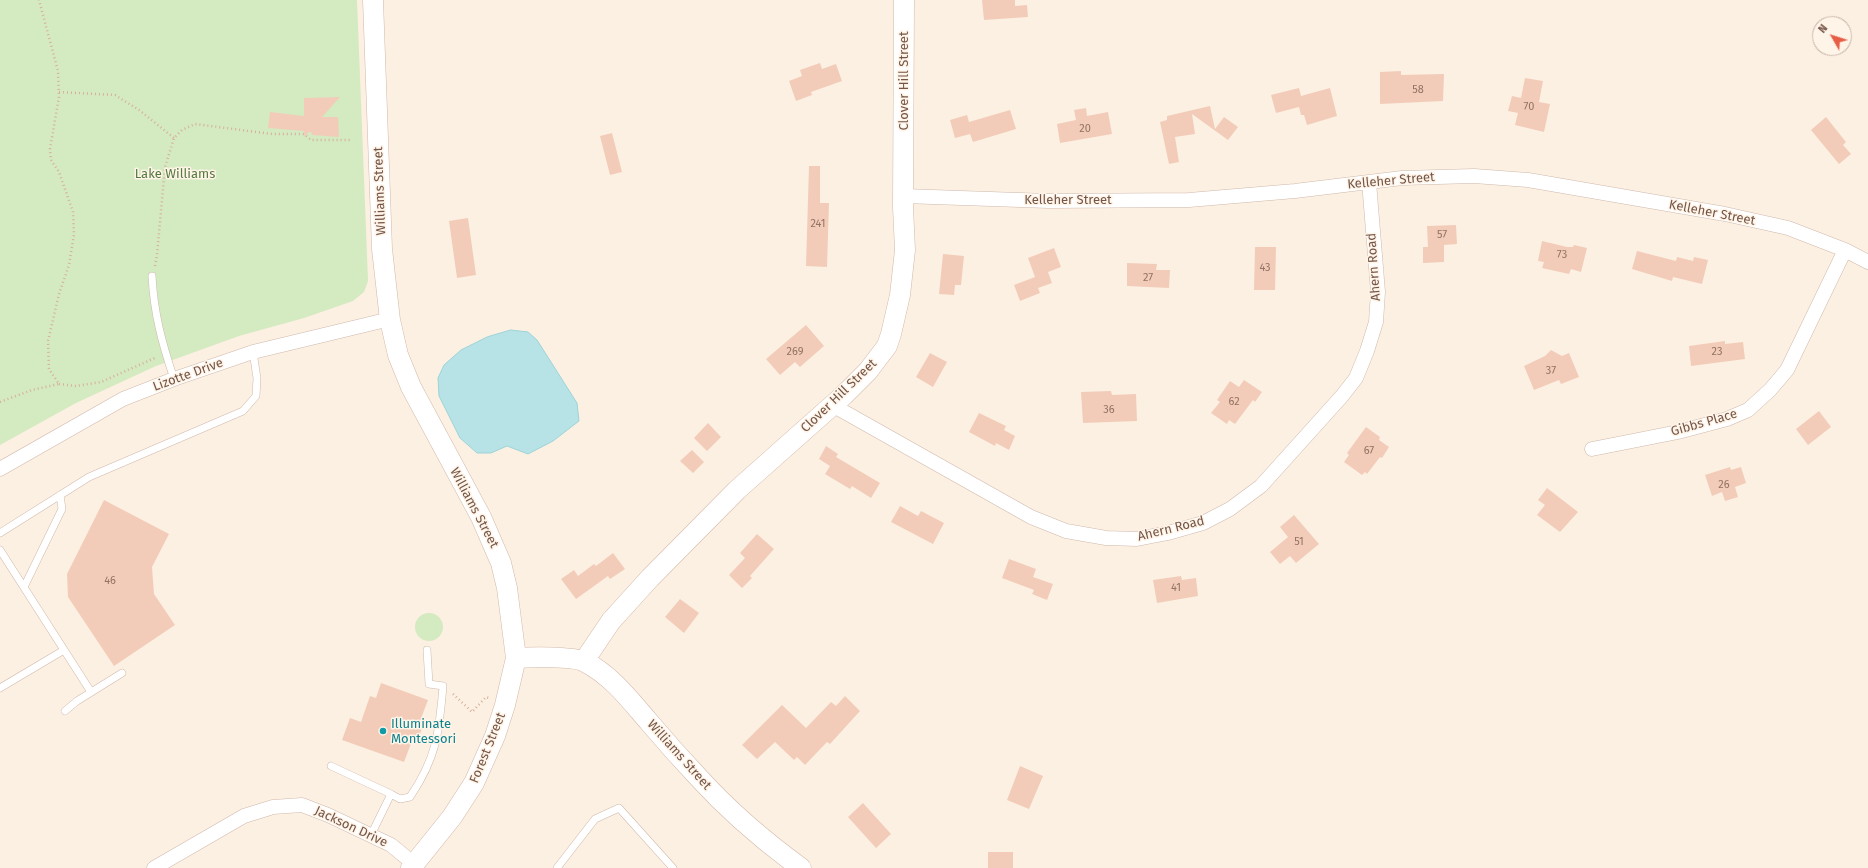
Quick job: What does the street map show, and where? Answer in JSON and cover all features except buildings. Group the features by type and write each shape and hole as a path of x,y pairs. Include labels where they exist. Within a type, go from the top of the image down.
{"street":[{"name":"Williams Street","path":"373,0 382,249 390,320 398,355 410,387 481,517 501,563 507,588 516,658 539,657 584,661 602,672 626,695 700,780 734,814 768,843 801,868"},
{"name":"Clover Hill Street","path":"584,661 616,616 714,513 765,464 832,405 878,359 887,346 891,334 904,272 904,0"},
{"name":"Kelleher Street","path":"903,196 1049,201 1189,200 1295,191 1402,178 1474,176 1528,180 1725,214 1788,228 1845,250 1868,262"},
{"name":"Ahern Road","path":"832,405 1031,517 1066,531 1106,538 1137,539 1168,533 1203,523 1230,510 1260,486 1302,442 1356,378 1367,351 1376,314 1378,292 1369,182"},
{"name":"Gibbs Place","path":"1592,449 1678,432 1727,419 1748,410 1770,390 1787,370 1845,250"},
{"name":"Lizotte Drive","path":"0,469 123,400 174,379 253,352 390,320"},
{"name":"Forest Street","path":"412,866 452,817 474,783 495,736 512,680 516,658"},
{"name":"Jackson Drive","path":"154,868 244,816 274,807 302,805 328,815 391,845 412,866"}],"lane":[{"path":"152,276 153,299 160,338 174,379"},
{"path":"0,533 89,477 243,411 256,396 257,378 253,352"},
{"path":"24,587 62,509 60,495"},
{"path":"0,550 91,692"},
{"path":"0,688 64,650"},
{"path":"331,766 400,799 410,797 424,775 436,746 443,686 429,684 427,650"},
{"path":"66,711 91,692 122,673"},
{"path":"371,835 391,794"},
{"path":"557,868 595,819 619,808 673,868"}],"path":[{"path":"39,0 58,71 59,92 50,148 51,160 61,178 73,212 74,234 69,265 59,294 48,341 49,368 59,384"},
{"path":"59,92 115,95 139,110 174,138"},
{"path":"152,276 157,255 165,167 174,138 182,130 195,124 272,134 304,134 311,140 352,140"},
{"path":"0,402 32,390 59,384 76,386 101,382 148,360 166,354"},
{"path":"442,693 456,695 472,712 486,697 490,698"}],"green space":[{"name":"Lake Williams","path":"0,0 357,0 368,281 364,292 353,301 304,318 239,336 156,366 76,403 0,445"},
{"path":"429,613 439,617 443,627 439,637 429,641 419,637 415,627 419,617"}],"water":[{"path":"511,330 528,332 537,340 577,403 579,421 553,441 528,454 507,446 491,453 477,453 460,438 439,396 438,378 444,365 461,350 487,337"}],"place":[{"name":"Illuminate Montessori","path":"383,731"}]}
